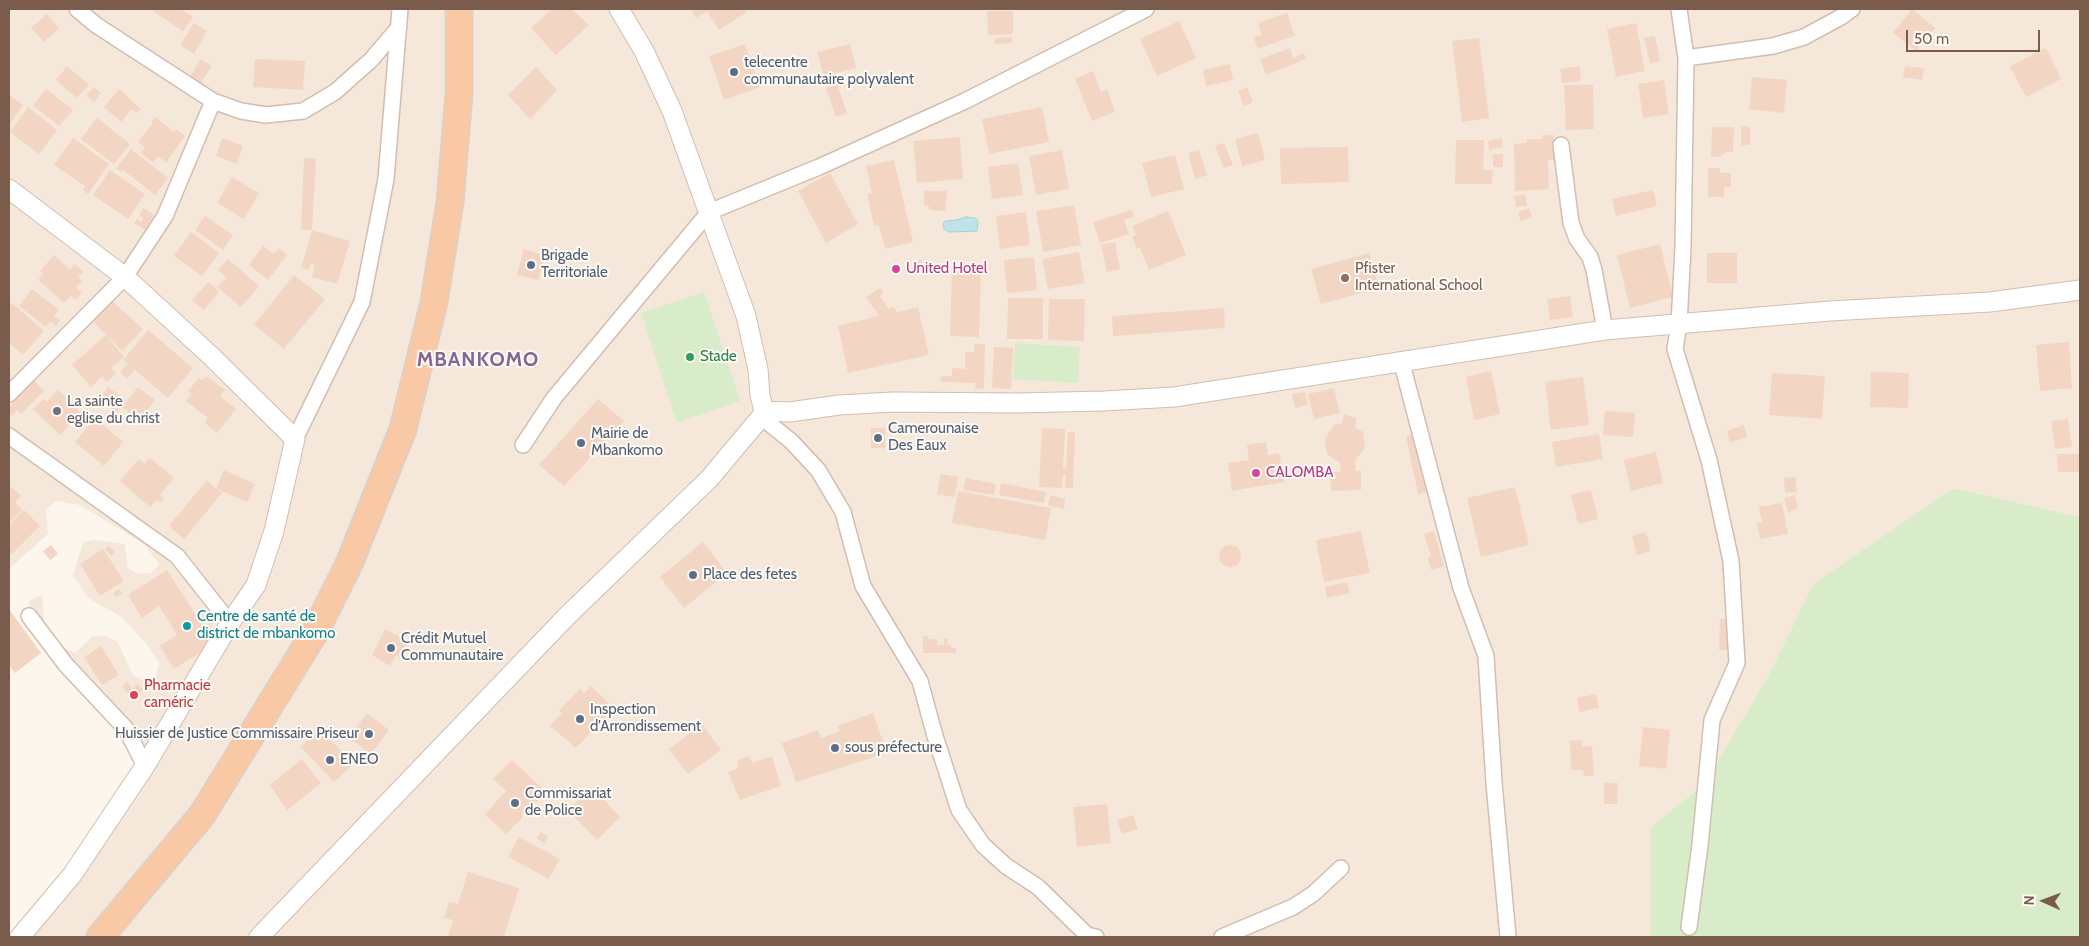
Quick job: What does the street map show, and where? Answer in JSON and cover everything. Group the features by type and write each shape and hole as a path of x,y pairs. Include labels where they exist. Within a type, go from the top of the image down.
{"highway":[{"path":"100,937 202,815 315,632 349,564 403,429 434,302 450,202 459,95 459,9"}],"street":[{"path":"77,9 96,25 213,101 241,111 266,116 303,111 335,92 371,60 398,30 408,9"},
{"path":"20,937 72,875 145,766 230,623 256,585 274,531 295,439 362,302 386,179 400,9"},
{"path":"619,9 644,51 672,111 746,316 758,369 762,414 818,470 843,512 863,586 920,681 935,736 959,810 989,850 1006,866 1038,887 1088,935 1096,937"},
{"path":"524,445 554,398 708,212 820,167 965,101 1146,9"},
{"path":"1679,9 1686,58 1683,248 1676,349 1709,460 1731,561 1736,663 1712,720 1700,846 1689,927"},
{"path":"1686,58 1773,46 1804,37 1842,18 1852,9"},
{"path":"9,394 124,277 166,216 213,101"},
{"path":"1561,145 1571,223 1577,239 1590,257 1605,330"},
{"path":"9,189 124,277 211,356 295,439"},
{"path":"259,937 568,615 709,479 762,414 839,405 893,402 1027,403 1174,397 1401,360 1605,330 1830,311 1990,302 2080,290"},
{"path":"1401,360 1461,588 1486,656 1494,784 1508,937"},
{"path":"9,436 177,556 230,623"},
{"path":"29,616 66,665 126,729 145,766"},
{"path":"1222,937 1293,907 1313,894 1342,868"}],"shaded area":[{"path":"9,9 2080,9 2080,517 1954,488 1814,583 1766,680 1704,784 1651,827 1651,937 21,937 145,763 26,615 30,600 42,595 45,633 53,641 75,653 93,636 106,636 117,641 133,675 145,681 156,676 159,663 145,642 120,616 88,598 73,576 83,542 95,540 125,544 128,568 138,574 151,573 159,564 144,544 80,505 56,501 46,510 48,534 9,569"}],"green space":[{"name":"Stade","path":"704,292 740,401 677,423 641,313"},
{"path":"1015,343 1080,347 1078,383 1013,379"},
{"path":"1954,488 2080,517 2080,937 1651,937 1651,827 1704,784 1766,680 1814,583"}],"water":[{"path":"966,217 975,218 978,221 977,231 949,232 944,229 943,223 946,221"}],"building":[{"path":"155,9 181,9 193,17 183,31 153,11"},
{"path":"552,9 572,9 589,25 556,55 531,28"},
{"path":"691,9 745,9 747,12 719,30 707,11 696,18"},
{"path":"1912,9 1935,28 1916,51 1893,33"},
{"path":"987,11 1013,11 1013,34 988,35"},
{"path":"1287,13 1295,36 1257,49 1254,37 1262,35 1258,23"},
{"path":"47,14 59,28 44,42 31,28"},
{"path":"1179,21 1196,58 1157,76 1140,39"},
{"path":"194,23 207,31 194,54 180,45"},
{"path":"1636,23 1645,71 1616,77 1607,29"},
{"path":"1655,36 1660,61 1650,63 1644,38"},
{"path":"1012,37 1012,43 995,44 995,38"},
{"path":"1479,38 1489,118 1462,122 1452,41"},
{"name":"telecentre communautaire polyvalent","path":"745,44 760,87 724,100 709,56"},
{"path":"850,44 856,68 824,76 817,52"},
{"path":"1290,48 1293,58 1304,53 1306,59 1266,75 1260,59"},
{"path":"2046,48 2061,79 2026,97 2010,66"},
{"path":"201,59 212,66 200,84 190,77"},
{"path":"255,59 305,61 303,90 253,87"},
{"path":"1230,64 1233,80 1206,86 1203,70"},
{"path":"67,66 89,85 77,98 56,80"},
{"path":"1580,66 1581,81 1562,83 1560,69"},
{"path":"1905,66 1924,68 1922,80 1903,77"},
{"path":"536,67 557,90 530,119 508,95"},
{"path":"1093,71 1101,92 1107,89 1115,112 1092,121 1075,79"},
{"path":"1752,77 1787,80 1784,113 1749,109"},
{"path":"1664,80 1669,114 1643,118 1638,84"},
{"path":"837,84 847,113 836,117 826,88"},
{"path":"1564,85 1593,85 1594,129 1566,130"},
{"path":"94,87 101,93 94,102 86,95"},
{"path":"1247,87 1253,102 1244,106 1238,91"},
{"path":"46,89 73,110 59,126 33,106"},
{"path":"119,89 141,109 137,113 132,109 121,122 104,107"},
{"path":"9,95 23,105 9,125"},
{"path":"28,107 57,130 39,154 10,132"},
{"path":"1042,107 1049,142 989,154 982,119"},
{"path":"155,117 174,132 176,129 185,136 166,163 158,156 153,163 141,153 145,148 138,142 153,123 151,122"},
{"path":"97,118 130,144 114,164 81,139"},
{"path":"1741,126 1750,127 1750,145 1741,145"},
{"path":"1712,127 1734,127 1733,152 1725,152 1725,154 1721,154 1721,157 1711,157"},
{"path":"1258,133 1265,160 1242,166 1235,139"},
{"path":"1543,135 1554,135 1555,160 1548,160 1549,189 1515,191 1514,144 1527,143 1527,139 1543,139"},
{"path":"960,137 963,179 917,183 913,141"},
{"path":"73,138 109,164 88,194 83,190 85,186 54,165"},
{"path":"222,138 243,146 237,164 216,156"},
{"path":"1502,138 1503,147 1489,150 1488,141"},
{"path":"1456,140 1484,140 1483,170 1493,170 1492,184 1455,184"},
{"path":"1224,143 1233,165 1224,168 1215,146"},
{"path":"1348,147 1349,182 1281,184 1280,148"},
{"path":"131,149 168,178 155,195 123,170 121,172 116,168"},
{"path":"1062,150 1069,189 1036,195 1029,156"},
{"path":"1199,150 1207,175 1195,179 1188,153"},
{"path":"1493,154 1503,154 1503,167 1493,167"},
{"path":"1175,155 1184,189 1151,197 1142,163"},
{"path":"304,158 316,159 312,230 301,230"},
{"path":"894,160 913,242 885,249 879,225 874,226 867,194 872,193 866,166"},
{"path":"1018,163 1023,195 992,199 988,167"},
{"path":"1708,168 1720,168 1720,173 1731,173 1731,187 1724,187 1724,197 1708,197"},
{"path":"110,170 145,194 128,219 93,195"},
{"path":"830,173 858,224 826,243 798,191"},
{"path":"232,177 259,193 244,219 217,203"},
{"path":"1653,190 1657,206 1616,216 1612,199"},
{"path":"924,191 947,191 945,211 929,210 929,206 924,206"},
{"path":"1525,194 1527,206 1516,207 1514,196"},
{"path":"1074,205 1081,245 1043,252 1036,211"},
{"path":"143,208 154,215 145,230 134,223 137,219 141,222 143,218 139,215"},
{"path":"1529,208 1532,217 1521,221 1518,212"},
{"path":"1132,210 1134,217 1124,220 1129,234 1100,243 1093,222"},
{"path":"1168,211 1186,255 1149,270 1140,248 1137,249 1132,237 1136,235 1132,226"},
{"path":"1026,212 1030,245 1000,249 996,216"},
{"path":"205,216 233,235 223,250 195,230"},
{"path":"312,230 350,241 337,284 312,277 315,265 311,263 309,270 301,268"},
{"path":"191,232 219,253 202,276 174,256"},
{"path":"1115,242 1120,269 1107,272 1101,245"},
{"path":"1660,244 1673,297 1630,308 1617,255"},
{"path":"263,246 274,254 279,248 287,255 268,280 249,265"},
{"name":"Brigade Territoriale","path":"524,249 545,255 538,280 517,275"},
{"path":"1079,252 1085,283 1048,289 1042,259"},
{"name":"Pfister International School","path":"1369,253 1379,288 1321,304 1311,269"},
{"path":"1707,253 1737,253 1737,283 1707,283"},
{"path":"54,255 70,270 75,264 83,272 78,277 82,281 76,287 82,293 76,300 71,296 64,303 38,280 43,274 40,271"},
{"path":"1034,257 1037,290 1007,293 1004,260"},
{"path":"228,259 259,286 241,307 217,287 226,278 218,270"},
{"path":"921,260 923,265 916,268 914,263"},
{"path":"952,270 981,271 979,337 950,336"},
{"path":"294,275 325,299 284,349 254,325"},
{"path":"208,282 219,292 204,310 192,300"},
{"path":"880,288 884,293 880,296 889,309 893,306 897,311 894,313 918,307 929,355 848,373 838,326 879,316 866,297"},
{"path":"32,289 59,310 54,316 60,320 56,326 50,321 46,327 19,306"},
{"path":"1570,296 1573,317 1550,320 1547,299"},
{"path":"1008,298 1043,298 1043,339 1007,339"},
{"path":"1049,299 1085,299 1084,341 1048,340"},
{"path":"112,301 143,329 122,351 92,320"},
{"path":"12,303 44,331 23,355 9,343 9,306"},
{"path":"1224,308 1225,328 1113,336 1112,316"},
{"path":"148,330 193,368 168,398 135,370 127,379 120,372 128,364 123,360"},
{"path":"106,335 124,357 111,368 116,373 107,382 102,376 91,387 72,365"},
{"path":"2069,342 2072,388 2040,391 2036,345"},
{"path":"974,344 985,344 984,389 975,388 976,383 941,382 941,376 952,376 952,368 965,369 965,352 974,352"},
{"path":"994,347 1013,348 1011,389 992,388"},
{"path":"1491,371 1500,414 1474,420 1466,377"},
{"path":"1871,372 1909,373 1908,408 1870,407"},
{"path":"1772,373 1825,376 1822,419 1769,415"},
{"path":"206,376 225,390 220,396 236,409 217,433 205,423 208,418 186,401 192,394 188,391 199,378 202,380"},
{"path":"1583,377 1589,425 1551,430 1545,382"},
{"path":"33,379 44,391 21,414 17,410 12,416 9,413 9,408 13,404 11,402"},
{"path":"108,387 126,400 117,412 99,399"},
{"path":"138,387 155,400 140,421 122,407"},
{"path":"1334,388 1340,413 1314,419 1308,394"},
{"name":"La sainte eglise du christ","path":"58,390 81,413 60,435 33,409 44,399 47,402"},
{"path":"1305,392 1308,405 1295,408 1292,394"},
{"name":"Mairie de Mbankomo","path":"598,399 624,421 564,486 539,465"},
{"path":"1605,411 1635,413 1633,437 1603,435"},
{"path":"1344,414 1357,418 1355,427 1363,432 1365,448 1355,461 1356,471 1361,471 1361,490 1331,491 1330,472 1341,472 1340,463 1327,454 1325,439 1334,425 1342,424"},
{"path":"95,418 123,442 104,466 75,442"},
{"path":"2068,419 2072,447 2055,449 2051,421"},
{"path":"1744,425 1747,437 1730,443 1727,431"},
{"name":"Camerounaise Des Eaux","path":"871,428 885,428 885,448 871,448"},
{"path":"1042,428 1065,429 1063,468 1066,468 1068,432 1075,432 1073,488 1065,488 1066,475 1063,475 1062,488 1039,487"},
{"path":"1424,432 1436,490 1418,494 1406,436"},
{"path":"1599,434 1603,459 1556,467 1552,442"},
{"name":"CALOMBA","path":"1266,442 1268,455 1279,453 1284,482 1232,491 1228,463 1249,460 1247,445"},
{"path":"1656,452 1663,483 1631,491 1624,460"},
{"path":"2057,454 2080,454 2080,472 2058,472"},
{"path":"150,458 174,478 160,495 164,498 160,503 156,500 150,507 120,481 139,459 145,464"},
{"path":"224,470 255,484 247,502 216,489"},
{"path":"1328,472 1328,479 1321,479 1321,473"},
{"path":"941,474 958,477 955,497 937,494"},
{"path":"1795,477 1797,492 1785,493 1784,478"},
{"path":"966,478 996,484 994,495 963,490"},
{"path":"207,480 222,493 184,539 169,526"},
{"path":"1001,483 1046,492 1044,503 999,495"},
{"path":"12,487 21,496 15,502 22,510 9,523 9,491"},
{"path":"1515,487 1529,545 1481,557 1467,498"},
{"path":"1591,490 1598,519 1578,524 1571,495"},
{"path":"958,491 1051,508 1045,540 952,523"},
{"path":"1050,495 1065,499 1064,509 1048,505"},
{"path":"1795,495 1798,509 1788,512 1784,498"},
{"path":"1782,503 1788,534 1760,539 1757,523 1762,522 1759,507"},
{"path":"24,510 40,526 9,557 9,526"},
{"path":"1361,531 1370,573 1324,582 1316,540"},
{"path":"1434,531 1444,566 1431,570 1428,558 1431,556 1424,534"},
{"path":"1646,532 1651,551 1637,555 1632,536"},
{"name":"Place des fetes","path":"703,542 727,573 684,608 660,577"},
{"path":"51,545 58,554 50,560 43,551"},
{"path":"1230,545 1238,548 1241,556 1238,564 1230,567 1222,564 1219,556 1222,548"},
{"path":"109,546 115,553 112,556 105,549"},
{"path":"103,549 124,581 100,596 80,564"},
{"name":"Centre de santé de district de mbankomo","path":"167,570 214,644 174,669 160,646 177,635 159,606 142,618 128,595"},
{"path":"1347,582 1350,593 1327,598 1325,587"},
{"path":"119,589 122,593 116,597 113,593"},
{"path":"9,609 41,653 15,673 9,665"},
{"path":"1720,619 1742,620 1741,650 1719,650"},
{"name":"Crédit Mutuel Communautaire","path":"385,629 408,641 400,658 396,655 390,666 372,655"},
{"path":"923,636 928,636 927,639 937,639 937,645 944,645 944,639 948,638 947,645 951,645 951,648 956,648 956,653 923,653"},
{"path":"101,646 119,675 102,685 84,657"},
{"name":"Pharmacie caméric","path":"127,682 132,689 138,684 143,690 133,699 122,686"},
{"name":"Inspection d'Arrondissement","path":"591,686 614,708 576,748 550,726 562,713 559,711 580,689 584,693"},
{"path":"1596,694 1599,708 1580,712 1577,698"},
{"name":"Huissier de Justice Commissaire Priseur","path":"367,713 389,730 371,754 349,738"},
{"name":"sous préfecture","path":"873,713 887,753 796,782 782,743 818,730 821,738 840,731 837,726"},
{"path":"702,724 721,750 688,774 669,749"},
{"path":"1643,727 1670,730 1666,769 1639,766"},
{"name":"ENEO","path":"319,729 344,753 342,755 352,765 334,782 301,747"},
{"path":"1582,740 1582,747 1592,746 1594,776 1584,776 1583,770 1571,770 1570,741"},
{"path":"749,756 752,763 772,756 781,786 740,800 728,772 739,768 737,761"},
{"path":"302,759 321,783 287,810 270,785"},
{"name":"Commissariat de Police","path":"512,760 547,793 522,814 522,818 506,834 485,814 506,791 493,779"},
{"path":"1604,783 1618,783 1617,804 1604,804"},
{"path":"592,787 620,817 597,840 568,810"},
{"path":"1107,804 1111,843 1077,847 1073,807"},
{"path":"1133,815 1138,829 1122,834 1117,820"},
{"path":"541,832 548,837 544,843 537,838"},
{"path":"519,837 560,859 549,879 508,857"},
{"path":"468,872 519,888 504,937 448,937 453,920 444,918 449,902 458,904"}],"place":[{"name":"telecentre communautaire polyvalent","path":"734,72"},
{"name":"Brigade Territoriale","path":"531,265"},
{"name":"United Hotel","path":"896,269"},
{"name":"Pfister International School","path":"1345,278"},
{"name":"Stade","path":"690,357"},
{"name":"La sainte eglise du christ","path":"57,411"},
{"name":"Camerounaise Des Eaux","path":"878,438"},
{"name":"Mairie de Mbankomo","path":"581,443"},
{"name":"CALOMBA","path":"1256,473"},
{"name":"Place des fetes","path":"693,575"},
{"name":"Centre de santé de district de mbankomo","path":"187,626"},
{"name":"Crédit Mutuel Communautaire","path":"391,648"},
{"name":"Pharmacie caméric","path":"134,695"},
{"name":"Inspection d'Arrondissement","path":"580,719"},
{"name":"Huissier de Justice Commissaire Priseur","path":"369,734"},
{"name":"sous préfecture","path":"835,748"},
{"name":"ENEO","path":"330,760"},
{"name":"Commissariat de Police","path":"515,803"}],"district":[{"name":"MBANKOMO","path":"478,360"}]}
